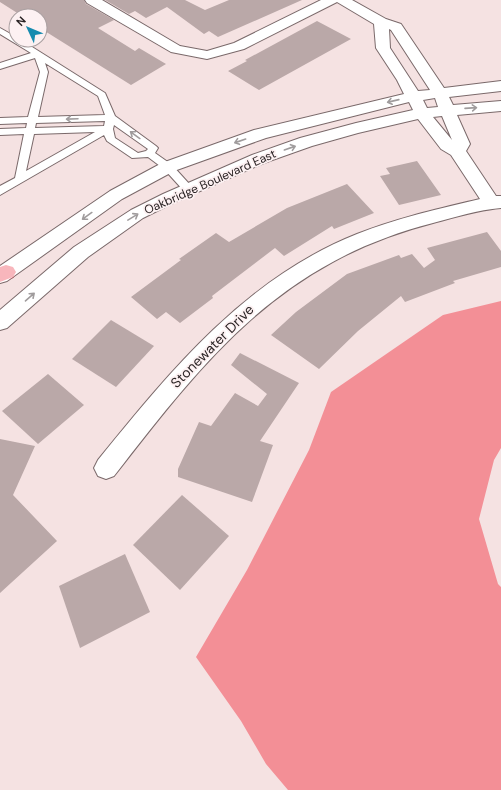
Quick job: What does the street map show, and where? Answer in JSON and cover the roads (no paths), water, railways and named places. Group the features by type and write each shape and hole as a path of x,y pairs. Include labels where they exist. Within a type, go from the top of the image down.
{"street":[{"path":"92,0 176,49 207,55 238,46 332,0"},
{"path":"342,0 366,12 381,22 396,27 440,93 446,110 462,144 457,151"},
{"path":"381,22 383,48 415,96 422,113 448,145 457,151 496,203"},
{"path":"392,61 417,57"},
{"name":"Oakbridge Boulevard East","path":"2,274 116,195 168,167 260,134 415,96 501,86"},
{"name":"Oakbridge Boulevard East","path":"0,322 81,252 106,234 138,214 188,189 258,159 306,142 356,128 422,113 501,106"},
{"name":"Stonewater Drive","path":"106,468 169,388 200,353 259,299 290,277 324,257 362,239 424,218 496,203"}],"lane":[{"path":"0,30 102,95 111,118 153,148 150,154"},
{"path":"0,66 38,54"},
{"path":"20,180 24,154 44,72 38,54"},
{"path":"0,121 111,118"},
{"path":"111,118 108,129 110,139 136,156 150,154 168,167 188,189"},
{"path":"0,132 108,129"},
{"path":"0,191 108,129"}]}
